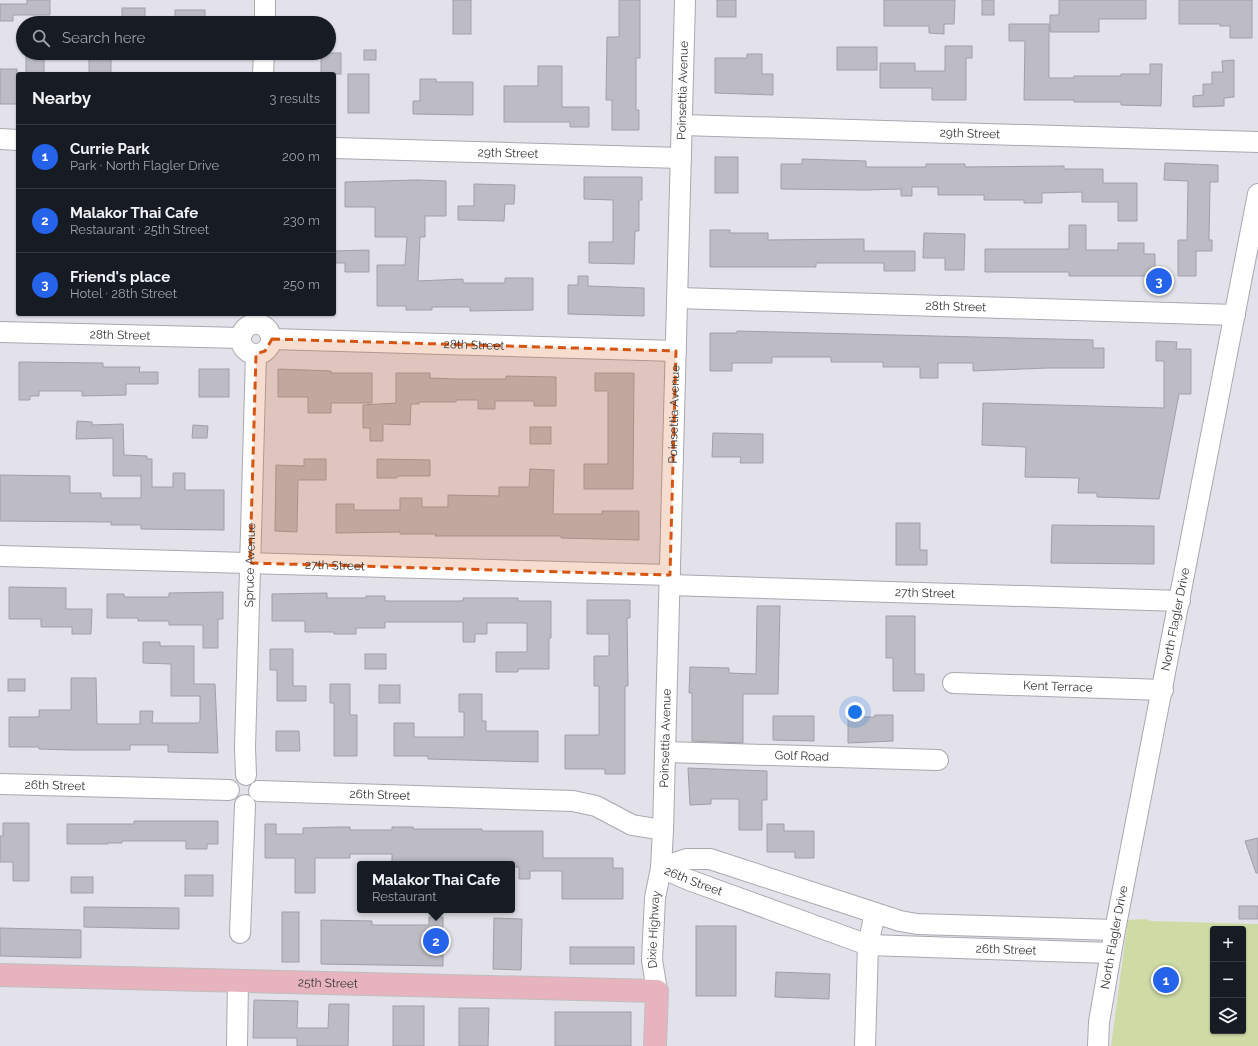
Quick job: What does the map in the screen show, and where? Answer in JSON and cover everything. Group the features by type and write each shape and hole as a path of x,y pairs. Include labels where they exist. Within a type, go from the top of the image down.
{"main road":[{"name":"25th Street","path":"0,975 657,991"},
{"name":"Dixie Highway","path":"655,1046 657,991"}],"street":[{"path":"265,16 266,0"},
{"name":"Poinsettia Avenue","path":"663,830 685,0"},
{"path":"263,72 264,60"},
{"name":"29th Street","path":"682,125 1258,142"},
{"path":"0,139 16,140"},
{"name":"29th Street","path":"336,148 681,158"},
{"name":"North Flagler Drive","path":"1098,1046 1099,1022 1115,930 1163,690 1258,194"},
{"name":"28th Street","path":"678,298 1235,315"},
{"path":"257,318 269,330 272,339 265,351 256,354 247,351 241,343 241,338 244,329 252,324 257,318"},
{"name":"28th Street","path":"0,332 241,338"},
{"name":"28th Street","path":"272,339 676,351"},
{"name":"Spruce Avenue","path":"246,775 245,747 256,354"},
{"name":"27th Street","path":"0,556 250,563 1180,601"},
{"name":"Kent Terrace","path":"953,683 1163,690"},
{"name":"Golf Road","path":"665,752 938,760"},
{"path":"240,933 252,798 257,783 246,775 234,779 229,790 232,799 240,804 252,798"},
{"name":"26th Street","path":"0,784 229,790"},
{"name":"26th Street","path":"252,798 573,801 596,806 632,825 663,830"},
{"name":"Dixie Highway","path":"657,991 664,960 667,901 661,868 663,830"},
{"name":"26th Street","path":"661,868 687,859 710,859 917,924 1115,930"},
{"name":"26th Street","path":"661,868 689,880 868,945 1111,953"},
{"path":"865,1046 868,945 875,912"},
{"path":"1058,952 1059,929"},
{"path":"236,1046 238,981"}],"highlighted area":[{"path":"272,339 676,351 670,575 250,563 256,354 265,351"}],"green space":[{"path":"1145,919 1151,921 1258,924 1258,1046 1111,1046 1128,920"}],"building":[{"path":"27,0 50,0 50,15 13,15 13,21 0,21 0,4 27,4"},
{"path":"453,0 471,0 471,34 453,34"},
{"path":"619,0 640,0 640,58 636,58 636,110 639,110 639,130 612,130 612,100 606,100 607,37 619,37"},
{"path":"717,0 736,0 736,17 717,17"},
{"path":"884,0 955,0 954,24 944,24 944,34 929,33 929,26 884,26"},
{"path":"982,0 994,0 994,15 982,15"},
{"path":"1059,0 1146,0 1146,19 1099,19 1099,32 1050,32 1050,15 1059,15"},
{"path":"1179,0 1252,0 1252,38 1230,38 1230,26 1220,26 1220,24 1179,24"},
{"path":"122,8 145,8 145,16 122,16"},
{"path":"175,10 205,10 205,16 175,16"},
{"path":"1009,24 1049,24 1049,78 1150,74 1150,64 1162,64 1161,106 1121,105 1121,102 1024,100 1025,41 1009,41"},
{"path":"945,46 972,46 972,58 966,58 966,100 932,100 932,88 880,88 880,63 915,63 915,71 945,71"},
{"path":"837,47 877,47 877,70 837,70"},
{"path":"364,50 376,50 376,60 364,60"},
{"path":"336,53 341,53 341,74 336,74 336,72 321,72 321,60 336,60"},
{"path":"747,54 762,54 762,74 773,74 773,95 715,93 715,58 747,58"},
{"path":"26,60 44,60 44,72 26,72"},
{"path":"89,60 111,60 111,72 89,72"},
{"path":"1234,60 1234,97 1224,98 1224,106 1193,107 1193,96 1203,95 1203,84 1212,84 1212,72 1223,72 1222,61"},
{"path":"538,66 562,66 562,107 589,107 589,127 570,127 570,122 504,122 504,86 538,86"},
{"path":"0,69 17,69 16,104 0,104"},
{"path":"348,74 369,74 369,113 348,113"},
{"path":"420,79 436,79 436,82 473,82 473,115 413,114 413,101 420,101"},
{"path":"715,157 738,157 738,193 715,193"},
{"path":"802,159 866,161 866,167 926,167 926,164 965,164 965,167 1064,166 1064,169 1103,169 1103,183 1137,183 1137,221 1118,221 1118,202 1082,202 1082,192 1042,193 1042,203 1024,203 1024,200 984,200 984,195 938,195 938,187 912,187 912,196 901,196 901,189 781,189 781,164 802,164"},
{"path":"1165,163 1218,165 1218,182 1210,182 1209,240 1212,240 1212,251 1196,251 1196,276 1178,276 1178,240 1187,240 1188,181 1164,180"},
{"path":"584,177 642,177 642,200 639,200 639,231 635,231 634,264 589,263 589,242 613,242 613,200 584,199"},
{"path":"416,180 446,181 446,216 425,216 425,237 420,237 418,281 463,279 463,283 505,283 505,278 533,278 533,310 470,311 470,307 432,307 432,310 406,310 406,306 377,306 377,265 405,265 407,237 375,237 375,207 345,207 345,182"},
{"path":"474,184 515,185 514,204 505,204 504,221 458,220 458,206 474,206"},
{"path":"1069,225 1086,225 1086,250 1118,250 1118,243 1144,243 1144,254 1155,254 1155,276 1069,276 1069,272 985,272 985,249 1069,249"},
{"path":"710,230 730,230 730,233 768,233 768,240 864,239 864,251 915,251 915,271 884,271 884,263 816,263 816,267 710,267"},
{"path":"924,233 965,234 964,270 945,270 945,258 923,258"},
{"path":"369,250 369,272 345,272 345,263 336,263 336,251"},
{"path":"578,276 588,276 588,286 644,288 644,316 568,314 568,285 578,285"},
{"path":"737,331 1093,340 1093,348 1104,348 1104,368 1048,368 973,371 973,363 938,363 938,378 920,378 920,367 883,367 883,362 831,362 831,357 772,357 772,363 732,363 732,371 710,371 710,333 737,333"},
{"path":"1156,341 1177,342 1176,349 1191,349 1191,394 1179,394 1159,499 1097,497 1097,493 1078,493 1079,478 1025,477 1026,447 982,445 983,403 1164,408 1164,361 1156,361"},
{"path":"19,362 103,363 103,367 140,367 139,372 158,372 158,384 126,384 126,395 82,396 82,391 39,391 39,396 30,396 30,400 19,400"},
{"path":"199,369 229,369 229,397 199,397"},
{"path":"278,369 331,371 331,373 372,373 372,403 331,403 331,413 308,413 308,397 278,397"},
{"path":"396,373 430,373 430,378 456,379 506,379 506,376 556,377 556,406 534,406 534,401 495,401 495,409 478,409 478,400 456,400 456,402 419,402 419,404 411,404 410,425 383,424 383,441 370,441 370,428 363,428 363,405 396,403"},
{"path":"595,373 634,373 633,489 584,489 584,464 608,464 608,391 595,391"},
{"path":"77,421 92,422 92,425 123,424 124,455 147,456 147,459 152,459 152,487 173,487 173,473 185,473 185,490 224,490 224,530 141,529 141,525 111,525 111,522 0,521 0,475 70,476 70,493 101,493 101,498 141,498 141,476 113,476 113,438 76,439"},
{"path":"193,425 208,426 207,438 192,438"},
{"path":"530,427 551,427 551,444 530,444"},
{"path":"713,433 763,434 763,463 740,463 741,457 712,457"},
{"path":"304,459 326,459 326,480 298,480 297,532 275,531 276,465 304,466"},
{"path":"377,459 430,460 430,476 397,476 397,478 377,478"},
{"path":"530,469 554,470 553,514 602,514 602,511 639,511 639,540 561,538 561,536 435,536 436,534 400,534 400,532 336,533 336,504 354,504 354,510 400,510 400,498 422,498 422,507 448,507 448,495 499,496 499,487 529,487"},
{"path":"896,523 920,523 920,550 927,550 927,565 896,565"},
{"path":"1052,525 1154,526 1154,564 1051,563"},
{"path":"9,587 66,588 66,609 92,609 91,634 72,634 72,627 41,627 41,619 9,619"},
{"path":"223,592 223,619 218,619 218,648 203,648 203,625 169,625 169,621 138,621 138,618 107,618 107,594 124,594 124,597 169,597 169,593"},
{"path":"327,593 327,598 366,598 366,596 385,596 385,601 463,601 463,598 518,598 518,601 551,601 549,669 518,669 518,672 496,672 496,652 527,652 527,623 487,623 487,634 475,634 475,642 463,642 463,622 385,622 385,628 356,628 356,634 334,634 334,632 305,632 305,621 272,621 272,594"},
{"path":"587,600 630,600 630,618 627,618 628,686 625,686 625,774 605,774 605,769 565,769 565,735 599,735 599,686 594,686 594,656 609,656 609,634 587,634"},
{"path":"757,606 780,606 778,694 743,694 743,743 692,741 692,693 689,693 690,667 729,668 729,673 756,674"},
{"path":"886,616 915,616 915,674 924,674 924,691 893,691 893,658 886,658"},
{"path":"143,642 160,642 160,646 194,646 194,684 215,684 218,753 168,752 168,745 130,745 130,750 72,750 39,749 39,747 9,747 9,717 39,717 39,710 71,710 71,678 96,678 97,724 140,724 140,711 153,711 152,723 198,723 200,721 200,696 171,696 171,664 143,663"},
{"path":"270,649 293,649 293,686 306,686 306,701 277,701 277,670 270,670"},
{"path":"365,654 386,654 386,669 365,669"},
{"path":"8,679 25,679 25,691 8,691"},
{"path":"330,684 350,684 350,715 357,715 357,756 334,756 334,703 330,703"},
{"path":"379,685 400,685 400,703 379,703"},
{"path":"459,694 482,694 482,721 486,721 486,731 538,731 538,762 428,759 428,756 394,756 394,723 414,723 414,737 464,737 464,712 459,712"},
{"path":"875,715 893,715 893,741 848,743 848,717 875,717"},
{"path":"773,716 814,716 814,741 773,740"},
{"path":"276,731 299,731 300,751 276,751"},
{"path":"688,768 767,771 767,800 762,800 762,830 739,830 739,799 711,799 711,804 690,805"},
{"path":"134,821 218,821 218,844 207,844 207,849 186,849 186,841 122,841 122,843 108,844 67,844 67,824 134,824"},
{"path":"3,823 29,823 29,881 13,881 13,862 0,862 0,836 3,836"},
{"path":"265,824 276,824 276,834 303,834 303,828 338,827 350,827 350,830 392,830 392,827 413,827 413,829 543,831 543,858 613,858 613,868 623,868 623,899 562,899 562,871 530,871 530,879 519,879 519,867 515,867 515,861 392,861 392,854 350,854 350,858 315,858 315,893 295,893 295,858 265,858"},
{"path":"767,824 784,824 784,831 814,831 814,858 795,858 795,852 767,852"},
{"path":"1258,838 1258,873 1256,873 1245,841"},
{"path":"185,875 213,875 213,896 185,896"},
{"path":"71,877 93,877 93,893 71,893"},
{"path":"1239,906 1258,906 1258,919 1239,919"},
{"path":"84,907 179,908 179,929 84,927"},
{"path":"282,912 299,912 299,962 282,962"},
{"path":"429,917 443,917 443,966 321,964 321,920 372,921 372,925 429,925"},
{"path":"494,918 522,919 521,970 493,969"},
{"path":"696,926 736,926 736,996 696,996"},
{"path":"0,928 81,930 81,958 0,956"},
{"path":"570,947 634,947 634,964 570,964"},
{"path":"776,972 830,974 829,999 775,997"},
{"path":"254,1000 298,1001 297,1028 328,1028 329,1004 349,1004 348,1046 297,1046 297,1038 253,1038"},
{"path":"393,1006 424,1006 424,1046 393,1046"},
{"path":"459,1008 489,1008 488,1046 459,1046"},
{"path":"555,1012 631,1012 631,1046 555,1046"}],"place":[{"name":"Friend's place","path":"1159,281"},
{"name":"Malakor Thai Cafe","path":"436,941"},
{"name":"Currie Park","path":"1166,980"}]}
